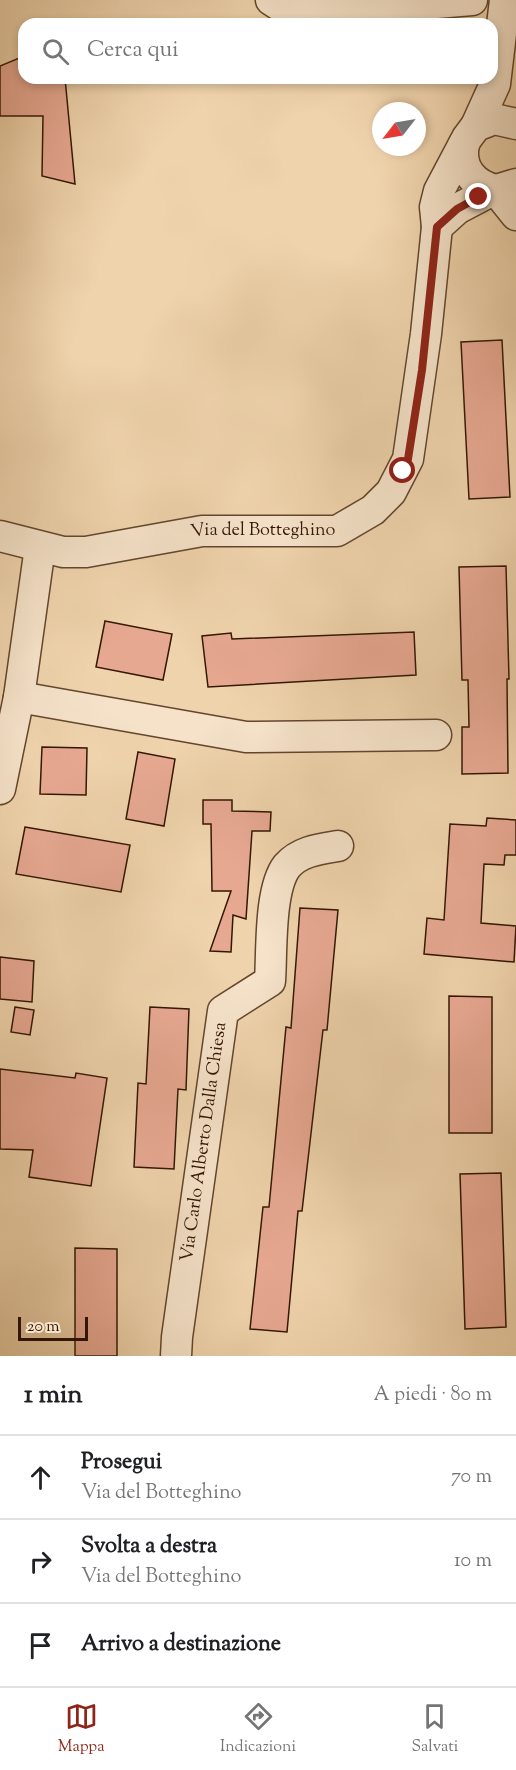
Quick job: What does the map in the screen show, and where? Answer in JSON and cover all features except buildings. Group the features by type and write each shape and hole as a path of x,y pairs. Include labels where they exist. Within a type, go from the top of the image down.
{"street":[{"path":"271,0 294,15 472,0"},
{"name":"Via del Botteghino","path":"498,59 505,0"},
{"name":"Via del Botteghino","path":"0,536 63,552 86,552 202,531 330,532 350,526 373,510 391,492 408,459 422,370 437,227 435,211 439,191 495,84"},
{"path":"502,188 479,183 466,169 463,156 470,135 494,119 516,124"},
{"path":"502,188 516,215"},
{"path":"437,227 457,209 502,188"},
{"path":"1,784 19,697 40,547"},
{"path":"19,697 246,737 436,735"},
{"name":"Via Carlo Alberto Dalla Chiesa","path":"177,1356 177,1338 223,1011 270,981 276,905 287,867 302,855 338,846"}],"route":[{"path":"403,471 408,459 422,370 437,227 457,209 479,197"}]}
